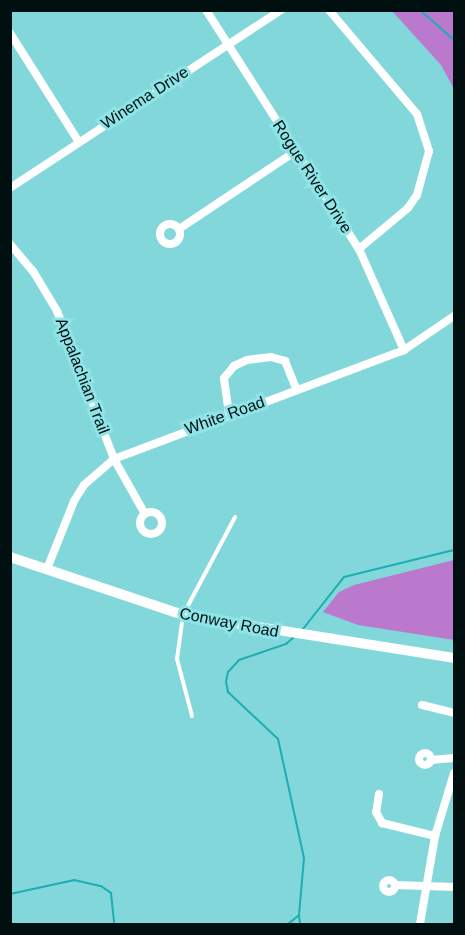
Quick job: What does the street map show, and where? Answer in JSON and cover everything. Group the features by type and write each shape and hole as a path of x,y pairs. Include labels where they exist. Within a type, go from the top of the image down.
{"street":[{"name":"Rogue River Drive","path":"206,10 358,249 404,350"},
{"name":"Winema Drive","path":"10,188 281,10"},
{"path":"328,10 417,114 429,151 417,195 408,208 358,249"},
{"path":"10,33 79,142"},
{"path":"179,229 296,151"},
{"name":"Appalachian Trail","path":"10,244 38,277 57,311 114,459 145,514"},
{"name":"White Road","path":"47,569 62,525 79,493 114,459 404,350 454,316"},
{"path":"230,414 224,378 234,366 247,360 271,357 285,361 297,390"},
{"name":"Conway Road","path":"10,557 183,615 254,629 454,658"},
{"path":"422,705 454,713"},
{"path":"431,760 454,758"},
{"path":"420,924 424,886 435,836 454,772"},
{"path":"379,794 376,812 382,823 435,836"},
{"path":"395,885 454,887"}],"lane":[{"path":"192,716 177,659 183,615 235,517"}],"shaded area":[{"path":"392,11 454,11 454,89 441,65"},
{"path":"454,560 454,640 358,625 323,612 339,592 354,585"}],"waterway":[{"path":"420,10 454,40"},
{"path":"303,629 344,577 454,550"},
{"path":"288,924 299,915 304,858 278,739 228,692 226,682 228,672 239,660 286,644 294,637"},
{"path":"10,894 74,880 101,886 111,893 114,924"},
{"path":"299,915 300,924"}]}
